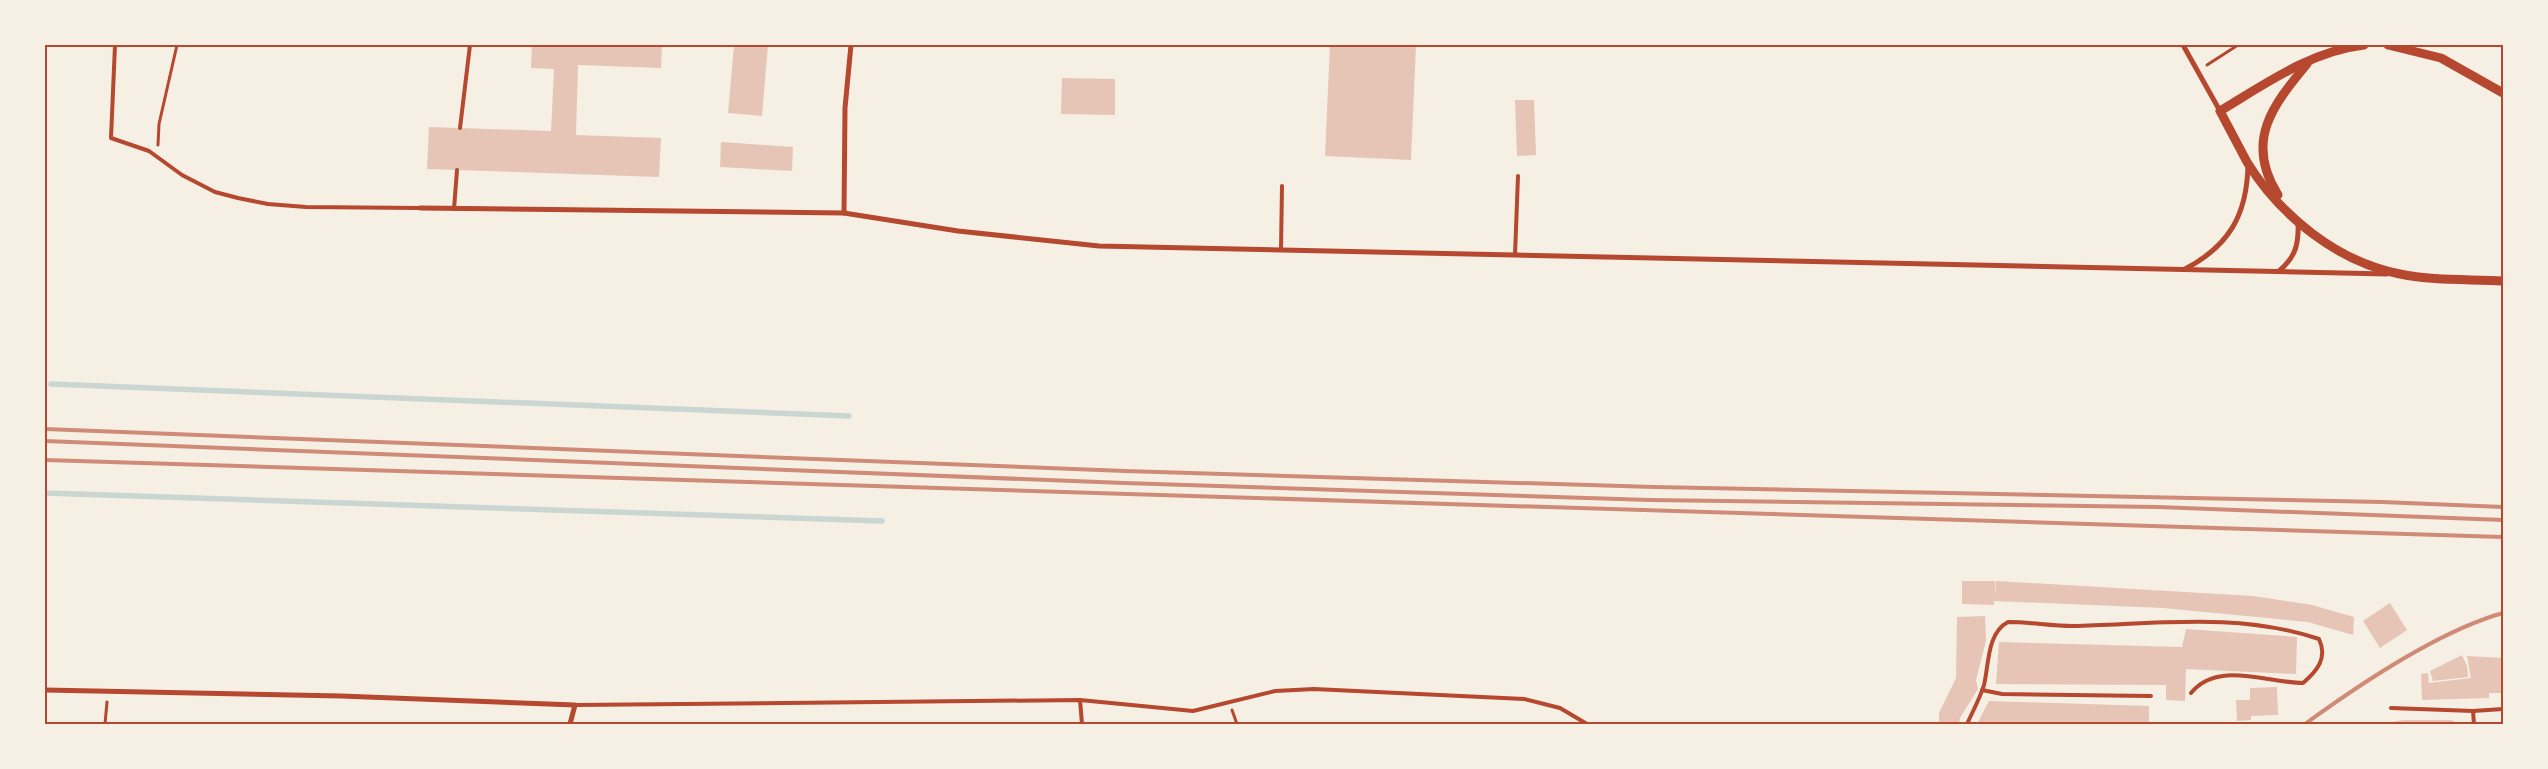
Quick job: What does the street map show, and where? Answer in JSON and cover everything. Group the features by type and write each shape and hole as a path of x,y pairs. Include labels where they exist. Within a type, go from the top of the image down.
{"street":[{"path":"844,213 845,108 851,45"},
{"path":"2183,45 2248,162 2260,180 2288,211 2324,243 2349,257 2400,274"},
{"path":"2220,111 2312,58 2364,45"},
{"path":"2388,45 2442,58 2503,93"},
{"path":"2288,211 2268,174 2263,156 2264,136 2268,118 2278,100 2312,58"},
{"path":"2183,270 2203,260 2230,232 2240,214 2246,194 2248,162"},
{"path":"420,208 844,213 958,231 1099,246 2400,274 2503,281"},
{"path":"2279,272 2290,262 2296,250 2298,220"},
{"path":"45,690 341,696 575,705 570,724"}],"lane":[{"path":"115,45 112,138 149,151 182,175 215,192 268,204 306,207 420,208"},
{"path":"460,128 470,45"},
{"path":"454,209 457,170"},
{"path":"1515,255 1518,176"},
{"path":"1281,250 1282,186"},
{"path":"1967,724 1982,690 1991,645 2000,626 2008,622 2045,626 2180,620 2242,623 2290,629 2319,640 2324,650 2315,673 2303,683 2262,678 2218,677 2199,683 2191,693"},
{"path":"575,705 1080,700 1193,710 1275,691 1314,689 1524,699 1560,708 1587,724"},
{"path":"1982,690 2002,694 2150,696"},
{"path":"1080,700 1082,724"},
{"path":"2391,708 2473,711 2503,709"},
{"path":"2473,711 2474,724"}],"path":[{"path":"162,159 158,146 159,124 177,45"},
{"path":"2198,72 2238,45"},
{"path":"105,724 108,692"}],"building":[{"path":"532,45 662,45 661,68 578,65 576,135 661,138 659,177 427,169 429,127 551,131 554,69 531,68"},
{"path":"734,45 768,45 762,116 728,113"},
{"path":"1330,45 1416,45 1411,160 1325,156"},
{"path":"1062,78 1115,79 1115,115 1061,114"},
{"path":"1515,100 1534,100 1536,155 1517,156"},
{"path":"721,142 793,147 792,171 720,167"},
{"path":"1962,581 1995,581 1995,597 1996,581 2253,596 2312,605 2354,617 2353,635 2308,622 2163,608 1994,601 1994,605 1962,604"},
{"path":"2390,603 2407,630 2380,648 2363,621"},
{"path":"1985,616 1986,641 1976,680 1978,689 1960,718 1959,724 1939,724 1939,713 1956,678 1957,617"},
{"path":"2186,629 2297,637 2296,674 2186,669 2185,701 2166,700 2166,685 1996,684 1999,642 2182,647"},
{"path":"2462,655 2467,666 2468,677 2433,681 2430,671"},
{"path":"2467,656 2503,658 2503,693 2489,693 2489,698 2422,700 2421,674 2428,673 2429,683 2471,678"},
{"path":"2277,687 2278,715 2251,716 2251,720 2237,721 2236,700 2250,700 2250,688"},
{"path":"1989,701 2149,706 2149,723 1977,724"},
{"path":"2404,720 2451,720 2462,724 2377,724"}],"waterway":[{"path":"51,384 849,416"},
{"path":"45,493 882,521"}],"railway":[{"path":"45,429 1125,471 1654,487 2382,502 2503,507"},
{"path":"45,441 1124,483 1650,500 2158,507 2503,520"},
{"path":"45,460 2503,537"},
{"path":"2305,724 2350,692 2426,645 2478,621 2503,613"}]}
